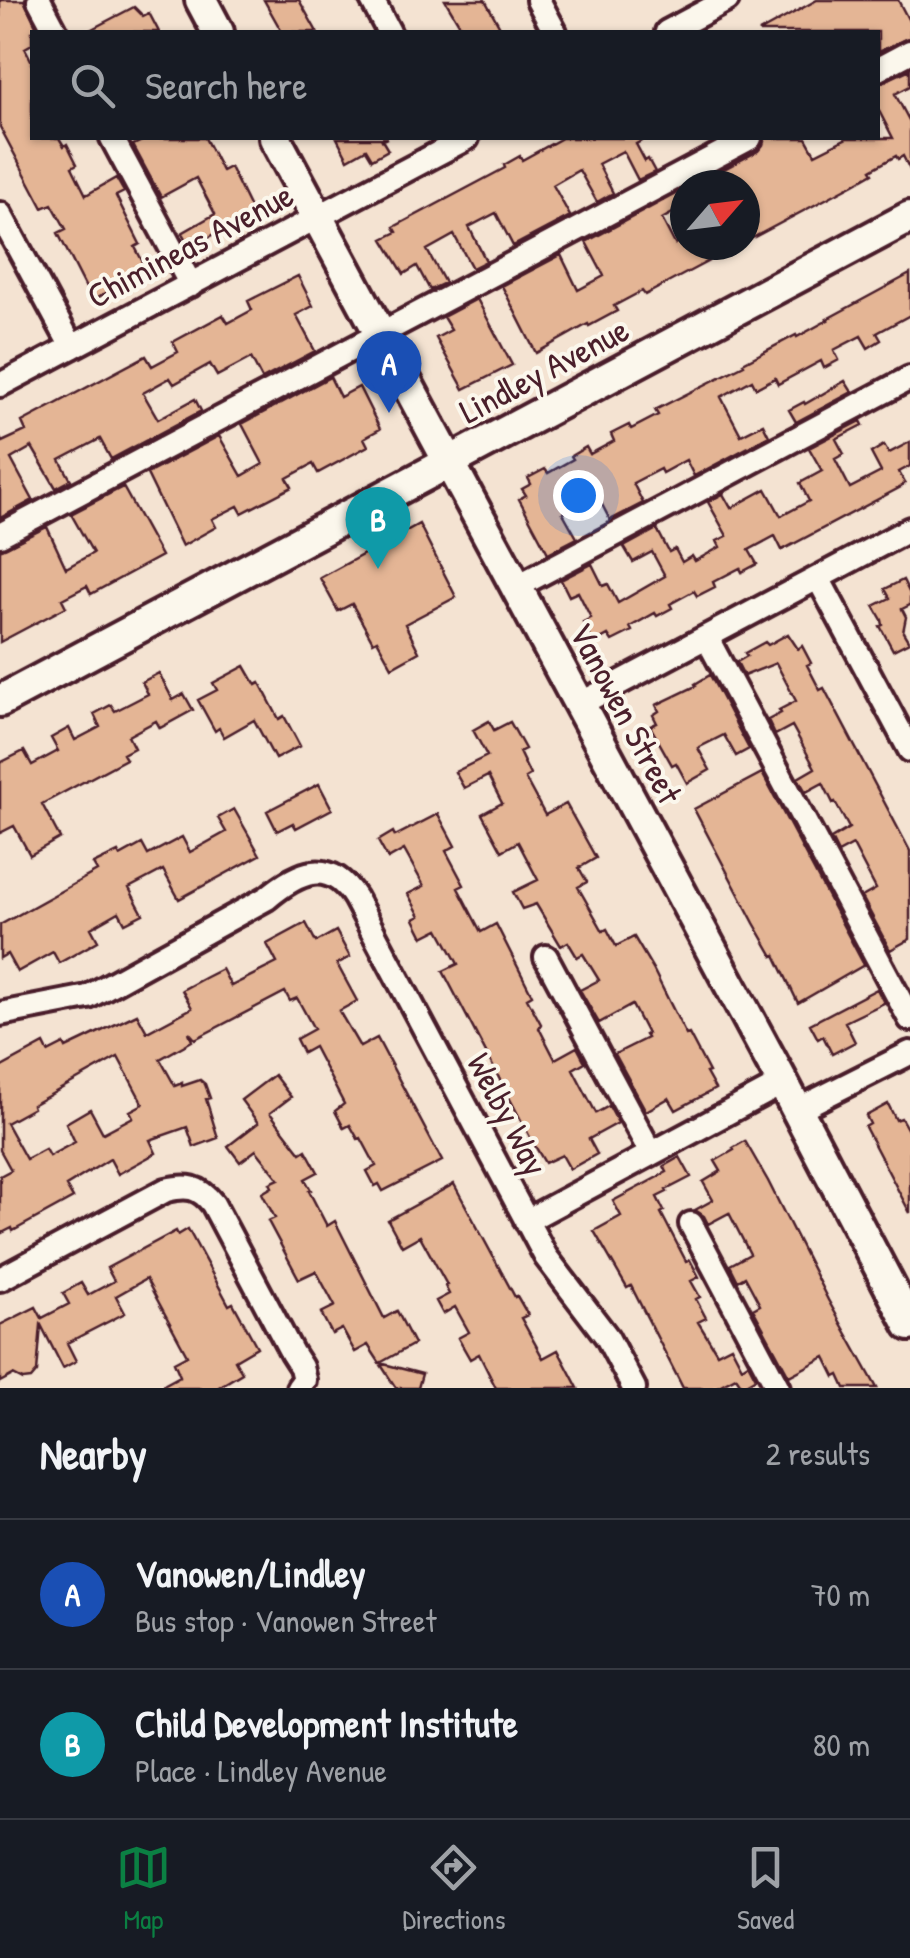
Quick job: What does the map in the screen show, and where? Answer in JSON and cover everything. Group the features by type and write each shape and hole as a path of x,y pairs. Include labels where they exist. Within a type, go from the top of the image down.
{"main road":[{"path":"201,0 217,30"},
{"name":"Vanowen Street","path":"276,140 910,1325"},
{"name":"Lindley Avenue","path":"0,701 910,216"}],"street":[{"path":"38,0 55,30"},
{"path":"372,0 389,30"},
{"path":"538,0 555,30"},
{"path":"670,30 727,0"},
{"path":"880,69 910,52"},
{"path":"113,140 191,285"},
{"name":"Chimineas Avenue","path":"0,386 454,140"},
{"path":"0,536 746,140"},
{"path":"0,214 72,348"},
{"path":"516,587 910,378"},
{"path":"578,705 910,529"},
{"path":"818,578 910,750"},
{"path":"707,638 910,1019"},
{"name":"Welby Way","path":"0,1014 88,996 267,898 294,878 326,872 340,880 355,898 546,1257 607,1337 634,1388"},
{"path":"546,957 651,1153"},
{"path":"798,1110 910,1052"},
{"path":"526,1221 783,1083"},
{"path":"0,1279 166,1190 180,1186 197,1188 218,1213 301,1367 301,1384"},
{"path":"691,1224 778,1388"}],"building":[{"path":"0,0 24,0 38,30 30,30 30,45 25,48 30,58 30,140 60,140 64,146 67,144 77,164 72,167 86,195 116,178 124,192 116,196 140,244 135,247 147,270 95,299 58,233 66,229 52,204 43,208 0,127"},
{"path":"264,0 299,0 316,30 281,30"},
{"path":"445,0 485,0 500,27 463,30"},
{"path":"817,0 898,0 910,23 910,37 880,51 880,30 763,30"},
{"path":"134,7 143,16 149,13 158,30 90,30"},
{"path":"910,69 910,86 895,94 910,122 910,170 903,156 896,156 854,184 760,234 760,170 722,170 758,151 764,140 807,140 815,154 843,140 893,138 880,113 880,83"},
{"path":"144,140 206,140 222,171 230,167 253,214 190,247 182,233 215,214 196,178 161,197 133,145"},
{"path":"338,140 382,140 388,150 372,159 366,149 348,159"},
{"path":"558,140 643,140 636,144 655,172 638,180 623,151 598,164 613,193 597,202 579,170 553,185 570,216 513,246 496,213 469,227 486,261 472,268 454,235 427,250 445,283 430,290 417,266 404,274 383,239 397,232 394,227 505,168 520,156 522,160"},
{"path":"670,197 670,214 662,219 670,234 670,260 711,260 645,295 642,291 614,306 617,311 536,353 502,286 561,255 578,290 604,276 586,242"},
{"path":"910,274 910,315 877,333 881,340 868,348 861,336 834,350 839,360 824,368 821,361 778,384 775,378 756,388 752,380 721,397 741,435 763,424 769,436 694,476 686,460 633,483 643,503 610,520 596,493 591,495 585,483 560,497 568,511 563,513 577,538 548,553 519,499 526,495 522,489 531,484 528,478 545,469 548,473 586,447 590,454 614,441 611,434 658,415 655,410"},
{"path":"298,276 313,306 296,315 315,351 262,379 251,358 217,376 210,364 174,384 170,378 143,393 158,419 195,399 201,411 111,459 100,439 60,460 71,480 56,488 32,447 11,459 33,500 0,518 0,438 2,442 26,431 22,422 146,356 152,366 178,352 173,342 223,315 228,323 252,310 248,301"},
{"path":"477,299 512,365 464,389 436,338 451,330 443,317"},
{"path":"330,377 340,397 359,387 380,429 364,438 368,446 318,473 313,464 287,478 292,487 242,513 238,506 212,519 216,527 182,546 147,474 219,436 242,476 263,464 242,424"},
{"path":"845,381 852,392 796,422 789,410"},
{"path":"861,421 863,425 836,439 844,454 835,459 850,488 881,472 871,453 884,445 889,453 910,442 910,466 899,472 905,483 901,487 782,550 775,536 749,550 757,564 713,582 715,587 697,596 694,591 670,604 672,608 657,616 655,613 612,641 608,635 593,643 583,622 591,618 578,592 569,596 561,580 592,564 603,586 608,584 618,603 665,576 652,552 633,562 624,547 657,529 669,552 675,549 682,562 692,556 695,561 720,547 717,541 727,536 708,502 723,494 731,508 766,489 781,516 809,501 800,483 822,471 809,448"},
{"path":"123,487 161,556 91,594 87,586 62,599 66,607 0,642 0,550 47,527 66,568 93,553 71,514"},
{"path":"419,524 456,597 405,624 419,652 392,667 352,604 338,611 320,578"},
{"path":"903,580 910,594 910,605 902,609 906,617 903,632 909,642 893,650 874,606 890,598 885,589"},
{"path":"788,634 798,649 802,646 820,690 824,688 910,851 910,939 890,950 862,897 876,889 853,845 838,853 831,839 849,828 823,783 806,792 798,778 815,768 792,726 775,735 768,720 796,701 776,663 744,676 737,662 765,642 768,645"},
{"path":"245,666 256,685 260,683 279,719 284,716 300,746 275,759 254,720 224,737 219,728 215,731 198,700 217,690 213,683"},
{"path":"159,673 173,700 184,694 193,710 160,728 156,721 128,736 134,748 123,754 126,759 42,804 60,838 30,855 14,826 0,833 0,763 24,751 32,765 58,751 51,738 69,728 75,740 100,727 94,714 111,705 115,711 148,694 142,682"},
{"path":"710,675 749,749 736,756 724,735 698,748 710,770 687,783 650,726 657,723 653,715 659,711 656,705"},
{"path":"489,721 494,730 510,722 525,749 519,752 530,775 525,778 545,815 566,804 596,858 579,868 587,882 578,887 616,946 634,937 715,1089 676,1110 669,1098 646,1111 615,1054 647,1038 632,1005 599,1023 580,990 599,980 583,954 577,957 568,942 561,946 536,904 522,909 513,892 538,880 518,842 502,851 482,814 502,803 488,776 464,788 455,772 487,756 473,730"},
{"path":"762,773 864,965 798,1003 694,809"},
{"path":"319,784 332,809 296,828 293,823 277,831 267,811"},
{"path":"234,809 260,855 179,899 163,870 129,888 143,914 125,923 119,912 91,928 98,941 59,963 53,952 17,972 7,954 0,958 0,925 97,871 93,864 142,844 148,855 182,837 190,852 226,832 218,818"},
{"path":"438,814 455,846 446,851 464,885 458,888 481,932 496,924 532,995 527,998 555,1059 577,1047 585,1062 573,1069 596,1113 609,1106 618,1123 589,1139 597,1154 570,1169 562,1155 545,1163 532,1141 443,971 458,964 439,929 423,937 414,919 420,916 408,894 424,886 404,850 388,859 378,841"},
{"path":"306,923 316,942 336,931 350,957 337,964 357,1001 339,1011 360,1047 377,1038 442,1161 383,1191 379,1184 375,1186 367,1171 376,1166 361,1138 350,1125 344,1128 335,1111 344,1104 314,1047 303,1053 296,1039 314,1029 297,998 290,1001 285,992 195,1039 189,1032 192,1041 160,1059 175,1086 200,1080 205,1084 218,1138 194,1147 187,1127 150,1140 156,1153 118,1174 110,1159 66,1186 73,1198 13,1231 12,1228 0,1234 0,1176 11,1170 0,1150 0,1068 44,1044 48,1052 64,1044 66,1048 137,1014 147,1032 192,1008 182,990 206,977 222,969 231,986 277,963 267,944","holes":["118,1057 143,1104 130,1111 133,1117 103,1133 90,1109 66,1123 75,1142 49,1156 45,1149 26,1159 6,1123"]},
{"path":"877,989 884,1003 845,1022 855,1042 832,1054 823,1036 818,1039 810,1024"},
{"path":"274,1075 291,1097 270,1113 301,1153 306,1150 318,1172 305,1179 327,1226 335,1221 384,1318 397,1311 414,1344 380,1363 422,1374 418,1388 396,1388 368,1345 355,1352 342,1329 332,1334 321,1313 335,1306 316,1271 299,1279 268,1221 275,1218 262,1193 279,1179 256,1150 240,1162 228,1146 258,1123 241,1100"},
{"path":"888,1104 896,1120 901,1118 910,1134 910,1213 865,1127 870,1124 866,1116"},
{"path":"745,1141 877,1388 845,1388 825,1357 789,1376 753,1309 760,1305 745,1277 738,1281 730,1265 750,1254 729,1213 708,1224 695,1210 713,1200 703,1182 721,1171 715,1161"},
{"path":"680,1157 691,1177 657,1197 664,1211 661,1213 686,1261 690,1260 699,1277 691,1281 706,1318 698,1322 717,1353 731,1346 742,1367 748,1363 756,1378 742,1386 736,1377 715,1388 683,1388 631,1286 627,1288 594,1231 621,1216 613,1201 667,1172 664,1166"},
{"path":"454,1184 528,1315 521,1318 543,1358 558,1350 578,1388 496,1388 479,1354 470,1359 458,1338 469,1332 455,1307 443,1314 436,1301 449,1294 447,1285 420,1236 402,1246 388,1220"},
{"path":"188,1229 257,1347 235,1360 242,1373 217,1388 158,1388 180,1376 174,1362 187,1355 146,1279 116,1296 125,1313 67,1343 76,1361 63,1368 41,1325 37,1372 31,1379 13,1375 0,1382 0,1325 36,1307 42,1318 69,1304 63,1293 81,1283 88,1295 114,1281 107,1268 176,1231 178,1235"}],"place":[{"name":"Vanowen/Lindley","path":"389,413"},
{"name":"Child Development Institute","path":"378,569"}]}
